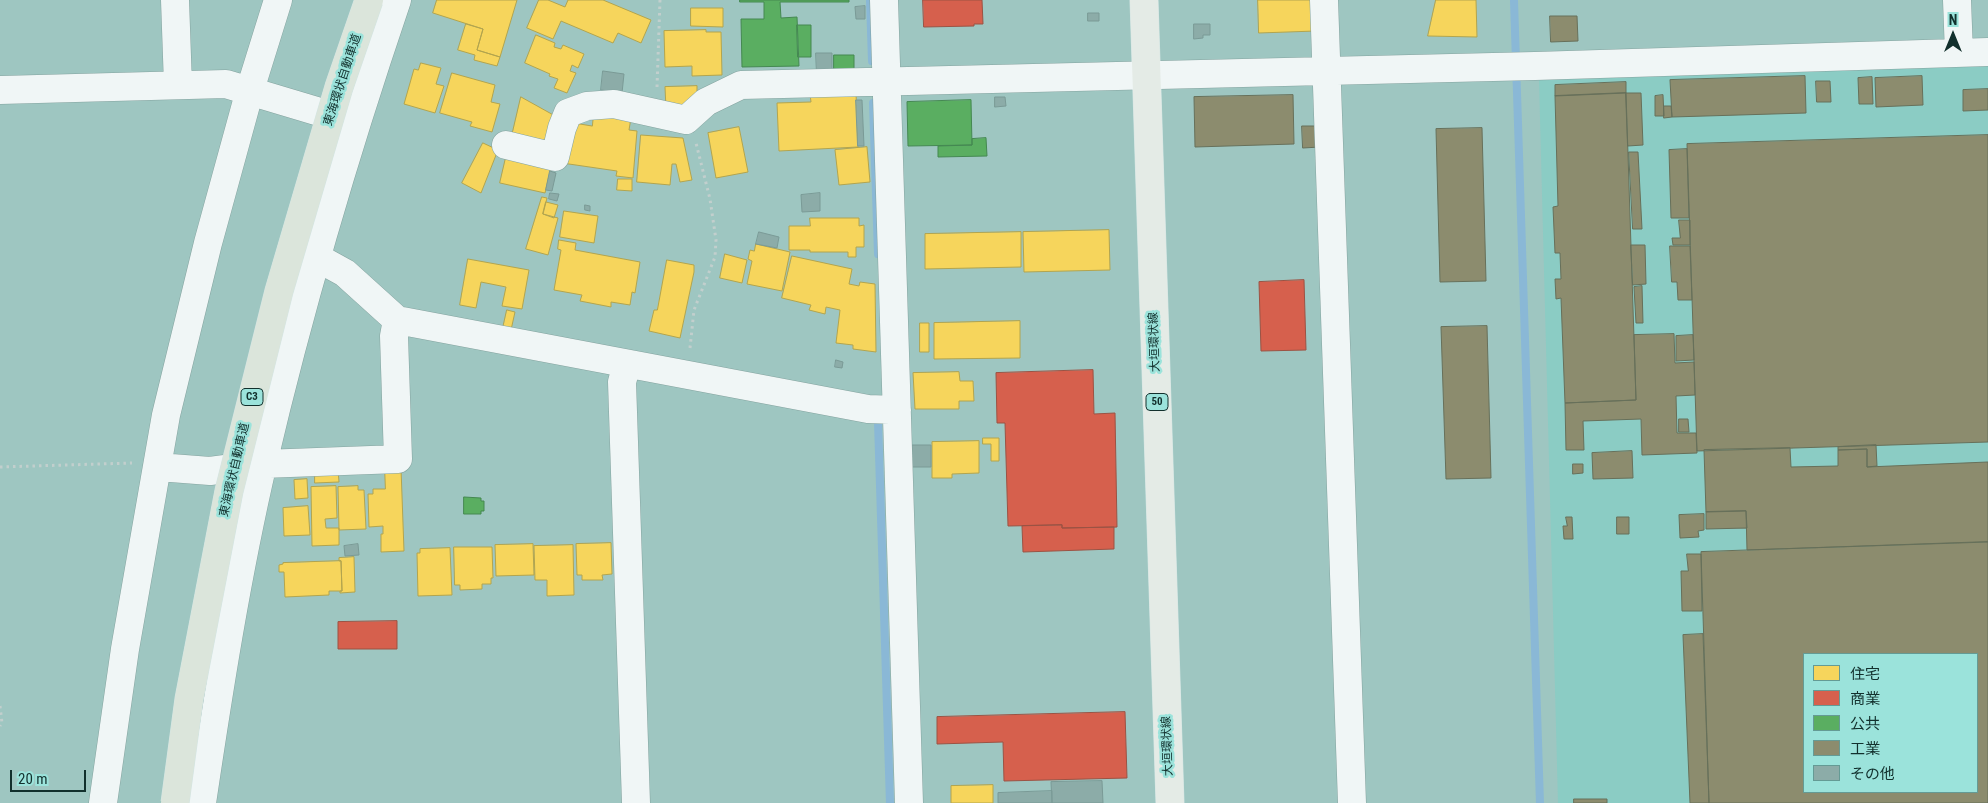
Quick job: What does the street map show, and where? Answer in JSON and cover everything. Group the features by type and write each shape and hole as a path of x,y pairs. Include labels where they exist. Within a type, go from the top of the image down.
{"highway":[{"name":"東海環状自動車道","path":"175,803 189,700 229,491 279,291 339,87 369,0"}],"main road":[{"name":"大垣環状線","path":"1144,0 1170,803"}],"street":[{"path":"175,0 178,85"},
{"path":"103,803 125,649 166,415 206,253 250,90 278,0"},
{"path":"202,803 221,678 263,464 316,257 356,123 397,0"},
{"path":"884,0 909,803"},
{"path":"1324,0 1352,803"},
{"path":"1958,0 1959,53"},
{"path":"506,145 556,156 562,128 568,113 587,106 614,104 686,120 706,102 741,85 1535,66 1988,52"},
{"path":"0,90 226,84 356,123"},
{"path":"316,257 345,273 397,320 868,408 898,410"},
{"path":"158,466 210,471 263,464 398,459 394,336 397,320"},
{"path":"627,364 622,382 636,803"}],"path":[{"path":"657,113 660,0"},
{"path":"686,120 693,134 710,199 716,240 715,257 694,310 687,374"},
{"path":"0,467 138,463 158,466"},
{"path":"0,706 2,723 0,726"}],"shaded area":[{"path":"1988,66 1988,803 1558,803 1539,80"}],"building: 住宅":[{"path":"437,0 517,0 500,57 477,50 483,29 433,13"},
{"path":"539,0 548,0 565,7 568,0 603,0 651,20 641,43 618,33 613,43 561,21 553,39 527,28"},
{"path":"1258,0 1315,0 1316,31 1259,33"},
{"path":"1436,0 1476,0 1477,37 1428,36"},
{"path":"691,8 723,8 723,27 691,26"},
{"path":"466,24 483,29 477,50 500,57 497,66 474,60 475,55 458,50"},
{"path":"706,30 706,32 721,32 722,75 692,76 692,66 665,67 664,31"},
{"path":"536,35 555,43 554,47 561,49 563,45 584,54 578,68 572,65 570,71 576,73 567,93 554,88 558,79 525,63"},
{"path":"421,63 441,68 436,84 444,86 435,113 404,104 414,69 418,70"},
{"path":"452,73 495,85 491,102 500,104 492,132 470,126 472,122 440,113"},
{"path":"697,86 697,100 684,109 666,109 665,87"},
{"path":"856,92 858,147 779,151 777,103 811,102 810,94"},
{"path":"521,97 557,117 550,150 511,140"},
{"path":"594,113 631,118 629,130 637,131 633,178 616,176 617,171 562,163 574,123 592,126"},
{"path":"739,127 748,172 716,178 708,133"},
{"path":"641,135 683,138 692,180 680,182 676,164 672,164 670,185 637,182"},
{"path":"483,143 498,150 481,193 462,183"},
{"path":"867,147 870,182 839,185 835,150"},
{"path":"507,153 552,163 545,193 500,183"},
{"path":"618,179 632,179 632,191 617,190"},
{"path":"542,197 547,198 543,214 558,218 548,255 526,249"},
{"path":"546,202 558,205 554,218 543,214"},
{"path":"564,211 598,216 594,243 560,237"},
{"path":"810,218 859,218 859,226 864,225 864,247 856,247 856,257 848,257 848,252 789,250 789,226 810,226"},
{"path":"1109,230 1110,270 1024,272 1023,232"},
{"path":"1021,232 1021,267 925,269 925,234"},
{"path":"559,240 576,243 575,250 640,262 635,293 632,292 630,305 611,302 611,307 580,301 582,295 554,290 561,250 558,249"},
{"path":"756,244 790,252 782,291 747,284 752,261 748,259 750,250 754,251"},
{"path":"725,254 747,260 742,283 720,278"},
{"path":"792,256 852,269 849,284 859,286 860,282 875,284 876,352 853,349 853,345 836,343 840,310 826,307 825,314 809,310 811,305 782,298"},
{"path":"468,259 529,270 522,309 502,306 506,287 481,282 476,308 460,305"},
{"path":"667,260 694,265 680,338 649,331 654,310 657,310"},
{"path":"507,310 515,312 511,330 503,328"},
{"path":"1020,321 1020,358 934,359 934,323"},
{"path":"920,323 929,323 929,352 920,352"},
{"path":"959,372 960,381 973,381 974,401 959,401 959,409 915,409 913,373"},
{"path":"983,438 999,438 999,461 991,461 991,444 983,444"},
{"path":"979,441 979,473 952,474 952,478 932,478 932,442"},
{"path":"385,468 401,468 404,551 381,552 383,526 369,527 368,494 373,494 373,489 385,489"},
{"path":"315,470 338,470 339,482 315,483"},
{"path":"307,479 308,498 295,499 294,480"},
{"path":"336,486 337,518 325,519 326,528 339,528 339,545 312,546 311,487"},
{"path":"358,486 358,490 364,490 366,529 339,530 338,487"},
{"path":"308,506 310,535 284,536 283,508"},
{"path":"611,543 612,574 602,575 603,580 582,580 582,575 577,575 576,544"},
{"path":"533,544 534,575 496,576 495,545"},
{"path":"573,545 574,595 547,596 547,580 535,580 534,546"},
{"path":"454,547 492,547 493,578 491,578 491,584 482,584 482,589 460,590 460,585 455,585"},
{"path":"450,548 452,595 418,596 417,553 420,553 420,549"},
{"path":"354,557 355,592 340,593 342,591 341,561 339,561 339,558"},
{"path":"341,561 342,591 329,591 329,595 285,597 284,572 279,572 279,565 283,563"},
{"path":"993,785 993,803 951,803 951,786"}],"building: 商業":[{"path":"923,0 982,0 983,24 974,24 974,26 924,27"},
{"path":"1304,280 1306,350 1261,351 1259,282"},
{"path":"1093,370 1094,414 1115,413 1117,527 1062,528 1062,525 1008,526 1005,423 997,423 996,373"},
{"path":"1062,525 1062,528 1114,527 1114,549 1023,552 1022,526"},
{"path":"397,621 397,649 338,649 338,622"},
{"path":"1125,712 1127,778 1004,781 1003,742 937,744 937,717"}],"building: 公共":[{"path":"740,0 849,0 849,2 780,2 781,18 797,17 799,66 742,67 741,19 764,19 764,2 740,2"},
{"path":"797,25 811,25 811,57 798,57"},
{"path":"834,55 854,55 854,74 834,74"},
{"path":"971,100 972,145 908,146 907,102"},
{"path":"986,138 987,156 938,157 938,146 972,145 972,139"},
{"path":"464,497 481,498 481,501 484,501 484,511 481,511 481,514 464,514"}],"building: 工業":[{"path":"1550,16 1577,16 1578,41 1551,42"},
{"path":"1805,76 1806,113 1672,117 1670,80"},
{"path":"1922,76 1923,105 1876,107 1875,78"},
{"path":"1872,77 1873,104 1859,104 1858,78"},
{"path":"1816,81 1830,81 1831,102 1817,102"},
{"path":"1626,82 1626,93 1555,96 1555,85"},
{"path":"1988,89 1988,110 1963,111 1963,90"},
{"path":"1626,93 1636,400 1565,403 1561,298 1556,299 1555,279 1561,279 1560,253 1555,253 1553,207 1558,206 1555,96"},
{"path":"1626,93 1641,93 1643,145 1628,146"},
{"path":"1293,95 1294,144 1195,147 1194,97"},
{"path":"1663,95 1664,116 1655,116 1655,96"},
{"path":"1664,106 1671,106 1672,117 1664,118"},
{"path":"1302,126 1319,126 1320,147 1303,148"},
{"path":"1482,128 1486,281 1440,282 1436,129"},
{"path":"1988,135 1988,442 1697,451 1687,144"},
{"path":"1687,149 1689,218 1671,218 1669,150"},
{"path":"1629,152 1638,152 1642,229 1633,229"},
{"path":"1679,220 1690,220 1690,245 1673,245 1672,238 1680,238"},
{"path":"1631,245 1645,245 1646,284 1633,285"},
{"path":"1670,246 1690,246 1692,300 1678,300 1677,282 1672,282"},
{"path":"1642,286 1643,323 1636,323 1634,287"},
{"path":"1487,326 1491,478 1446,479 1441,327"},
{"path":"1674,334 1675,363 1694,362 1695,395 1676,396 1677,433 1696,433 1697,453 1642,455 1641,419 1583,421 1584,450 1566,450 1565,403 1636,400 1634,335"},
{"path":"1693,335 1694,360 1676,361 1676,336"},
{"path":"1679,419 1688,419 1689,432 1679,432"},
{"path":"1876,445 1877,466 1867,467 1867,449 1838,450 1838,447"},
{"path":"1790,448 1791,467 1838,466 1838,450 1867,449 1867,467 1988,462 1988,542 1747,550 1746,511 1706,512 1704,450"},
{"path":"1632,451 1633,478 1593,479 1592,453"},
{"path":"1573,464 1583,464 1583,473 1573,474"},
{"path":"1746,511 1747,528 1706,529 1706,512"},
{"path":"1704,514 1704,530 1698,531 1699,537 1680,538 1679,515"},
{"path":"1566,517 1572,517 1573,539 1564,539 1563,526 1567,526"},
{"path":"1617,517 1629,517 1629,534 1617,534"},
{"path":"1988,542 1988,803 1709,803 1701,552"},
{"path":"1687,554 1701,554 1702,611 1682,611 1681,571 1688,571"},
{"path":"1703,634 1709,803 1690,803 1683,635"},
{"path":"1574,799 1607,799 1607,803 1574,803"}],"building: その他":[{"path":"865,6 865,19 856,19 855,7"},
{"path":"1088,13 1099,13 1099,21 1088,21"},
{"path":"1194,24 1210,24 1210,35 1203,35 1203,38 1194,39"},
{"path":"816,53 832,53 832,75 817,75"},
{"path":"603,71 624,74 622,93 601,90"},
{"path":"995,97 1005,97 1006,106 995,107"},
{"path":"856,100 862,100 864,146 858,146"},
{"path":"550,171 556,173 552,191 546,190"},
{"path":"550,193 559,194 557,201 549,199"},
{"path":"820,193 820,211 802,212 801,195"},
{"path":"585,205 590,206 590,211 585,210"},
{"path":"759,232 779,237 777,248 756,244"},
{"path":"836,360 843,362 842,368 835,367"},
{"path":"912,445 931,445 931,467 912,467"},
{"path":"358,544 359,555 345,556 344,546"},
{"path":"1102,781 1103,803 1052,803 1051,782"},
{"path":"1052,791 1052,803 998,803 998,793"}],"waterway":[{"path":"870,0 872,61"},
{"path":"1514,0 1540,803"},
{"path":"873,103 878,254"},
{"path":"878,422 890,803"}]}
